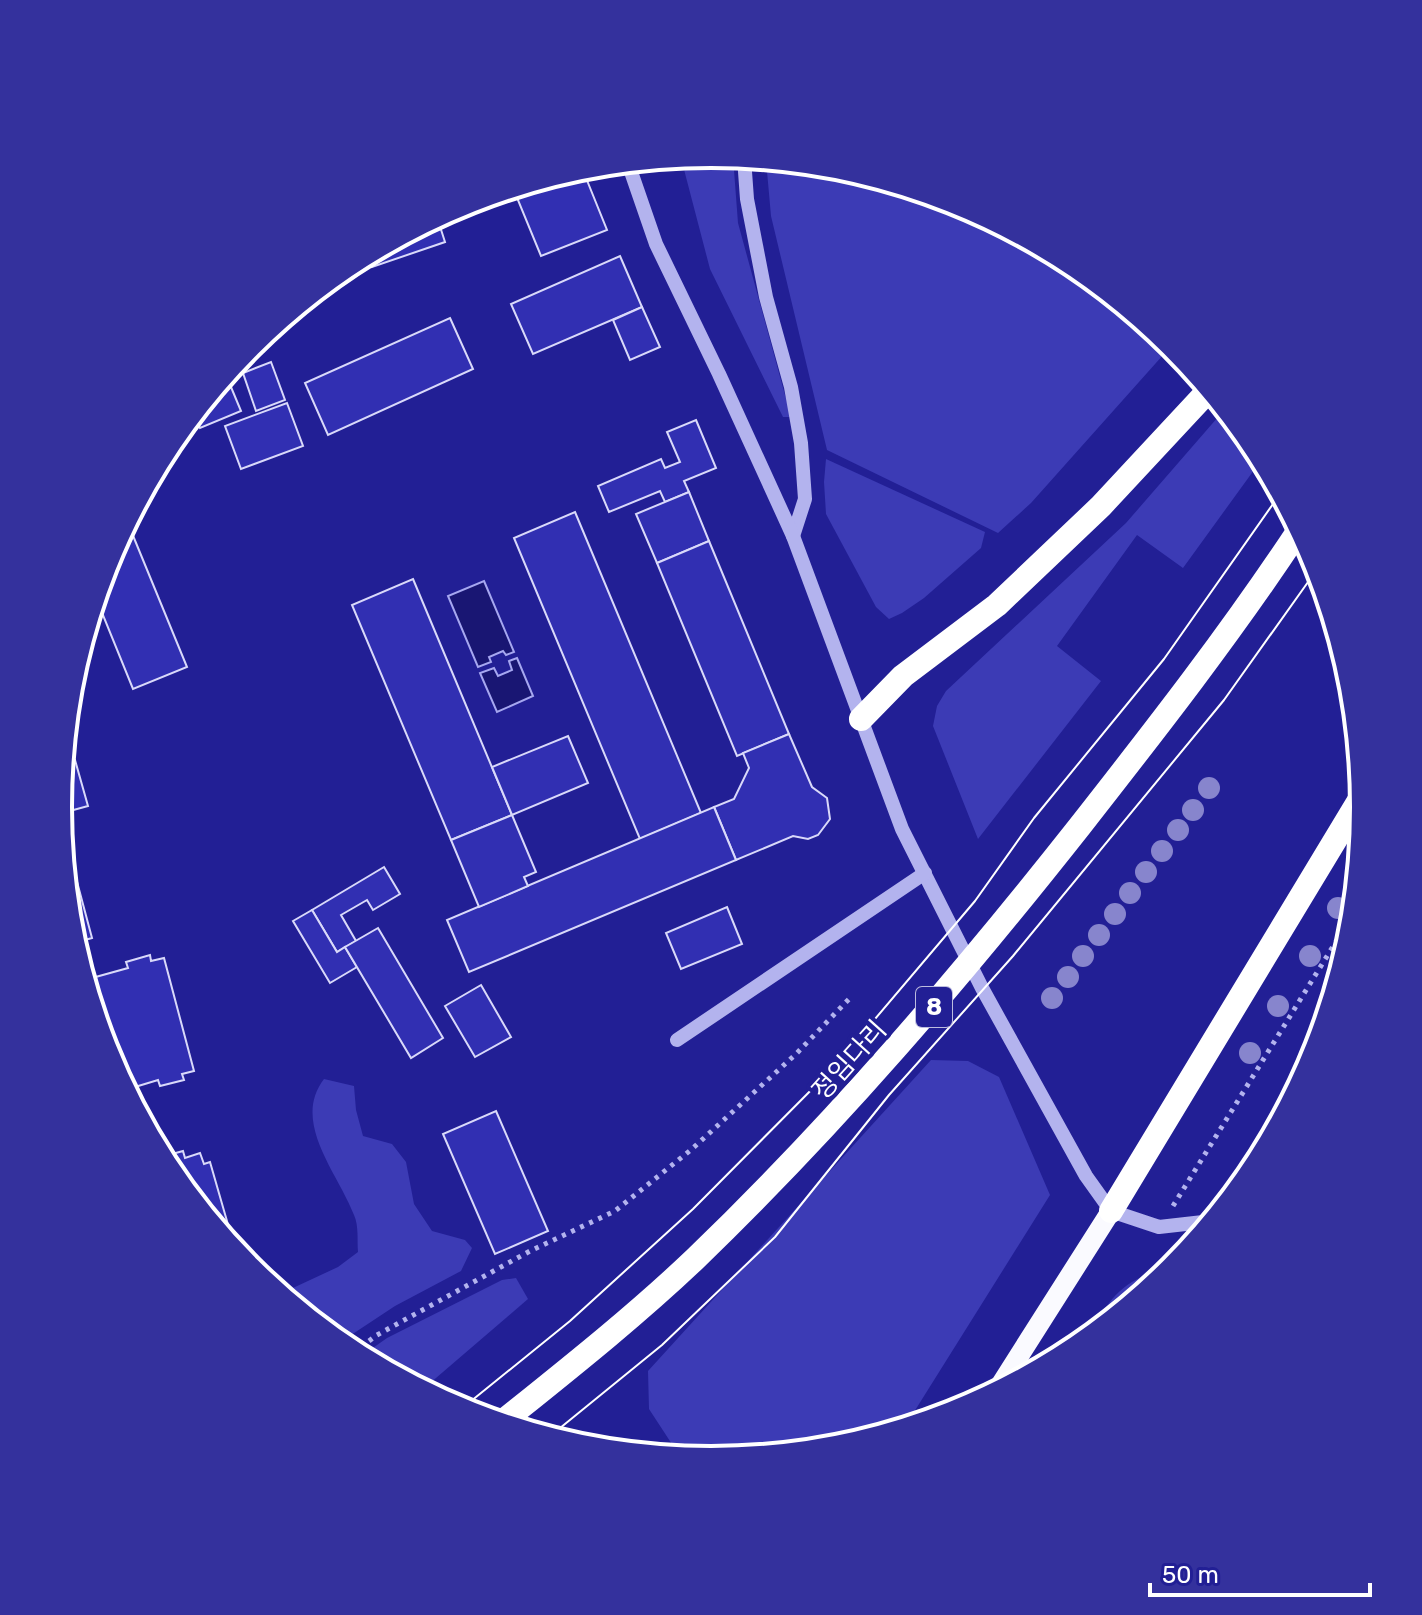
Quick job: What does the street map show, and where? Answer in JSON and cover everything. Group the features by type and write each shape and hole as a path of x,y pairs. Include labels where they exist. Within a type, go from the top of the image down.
{"highway":[{"path":"861,719 903,676 997,605 1101,506 1201,398"},
{"name":"정임다리","path":"511,1415 693,1261 826,1128 917,1027 1195,680 1291,541"},
{"path":"1111,1211 1350,816"}],"main road":[{"path":"1008,1373 1111,1211"}],"street":[{"path":"745,170 747,199 766,297 791,387 801,443 805,499 793,536"},
{"path":"632,174 656,244 793,536 902,829 982,988 1086,1176 1111,1211 1159,1227 1196,1223"},
{"path":"677,1040 925,873"}],"path":[{"path":"1159,1227 1336,942"},
{"path":"365,1344 530,1251 615,1211 692,1149 797,1053 849,999"}],"shaded area":[{"path":"684,169 734,169 738,223 791,417 783,417 710,269"},
{"path":"767,171 836,181 916,202 994,234 1066,276 1132,327 1163,356 1031,503 998,533 827,450 771,216"},
{"path":"1217,418 1253,471 1183,568 1137,535 1057,646 1101,681 978,839 933,726 937,706 946,691 1126,523"},
{"path":"826,459 985,532 981,548 924,598 889,619 876,607 826,514"},
{"path":"484,581 514,652 506,655 503,651 489,657 491,662 478,667 448,596"},
{"path":"517,658 533,696 497,712 480,673 494,668 498,676 512,670 509,661"},
{"path":"931,1060 968,1061 999,1077 1050,1195 913,1414 876,1425 794,1441 753,1445 673,1445 649,1409 648,1371"},
{"path":"324,1079 354,1086 363,1136 392,1144 406,1162 414,1204 432,1231 465,1240 472,1248 461,1271 395,1306 351,1335 291,1289 338,1267 358,1252 356,1219 315,1130 315,1095"},
{"path":"1146,1275 1104,1310 1119,1292"},
{"path":"516,1278 528,1299 431,1382 372,1349 387,1338 502,1280"}],"building":[{"path":"587,181 607,230 541,256 517,199"},
{"path":"441,228 445,242 372,267 392,254"},
{"path":"620,256 642,307 533,354 511,304"},
{"path":"642,307 660,347 630,360 613,320"},
{"path":"450,318 473,369 328,435 305,383"},
{"path":"271,362 285,400 256,411 243,373"},
{"path":"231,386 241,411 200,428 204,419"},
{"path":"287,403 303,446 241,469 225,426"},
{"path":"696,420 716,468 684,481 689,492 665,502 660,491 609,512 598,486 661,459 665,468 680,462 667,432"},
{"path":"689,492 709,541 657,563 636,514"},
{"path":"575,512 701,813 640,839 514,538"},
{"path":"133,536 187,667 133,689 102,614"},
{"path":"709,541 789,734 737,756 657,563"},
{"path":"413,579 512,815 451,840 352,605"},
{"path":"789,734 812,787 827,798 830,819 818,835 808,839 793,836 736,860 714,807 734,799 749,768 743,753"},
{"path":"568,736 588,783 512,815 492,767"},
{"path":"74,760 88,806 72,810 73,766"},
{"path":"714,807 736,860 469,972 447,920"},
{"path":"512,815 536,872 524,877 528,886 479,907 451,840"},
{"path":"384,867 400,894 373,910 367,900 341,915 356,941 337,952 312,910"},
{"path":"76,877 92,938 86,940"},
{"path":"727,907 742,944 681,969 666,933"},
{"path":"312,910 337,952 345,947 357,967 330,983 293,921"},
{"path":"378,928 443,1038 411,1058 345,947"},
{"path":"150,955 151,961 164,958 194,1071 182,1074 184,1080 160,1086 158,1080 136,1087 106,1013 95,977 128,968 126,962"},
{"path":"481,985 511,1037 475,1057 445,1006"},
{"path":"496,1111 548,1231 495,1254 443,1134"},
{"path":"183,1151 185,1158 200,1153 204,1164 210,1162 228,1226 204,1196 174,1153"}],"tram line":[{"path":"472,1400 570,1321 693,1209 836,1065 975,901 1034,818 1164,659 1273,504"},
{"path":"560,1428 662,1345 775,1237 889,1095 1013,956 1224,700 1308,582"}]}
